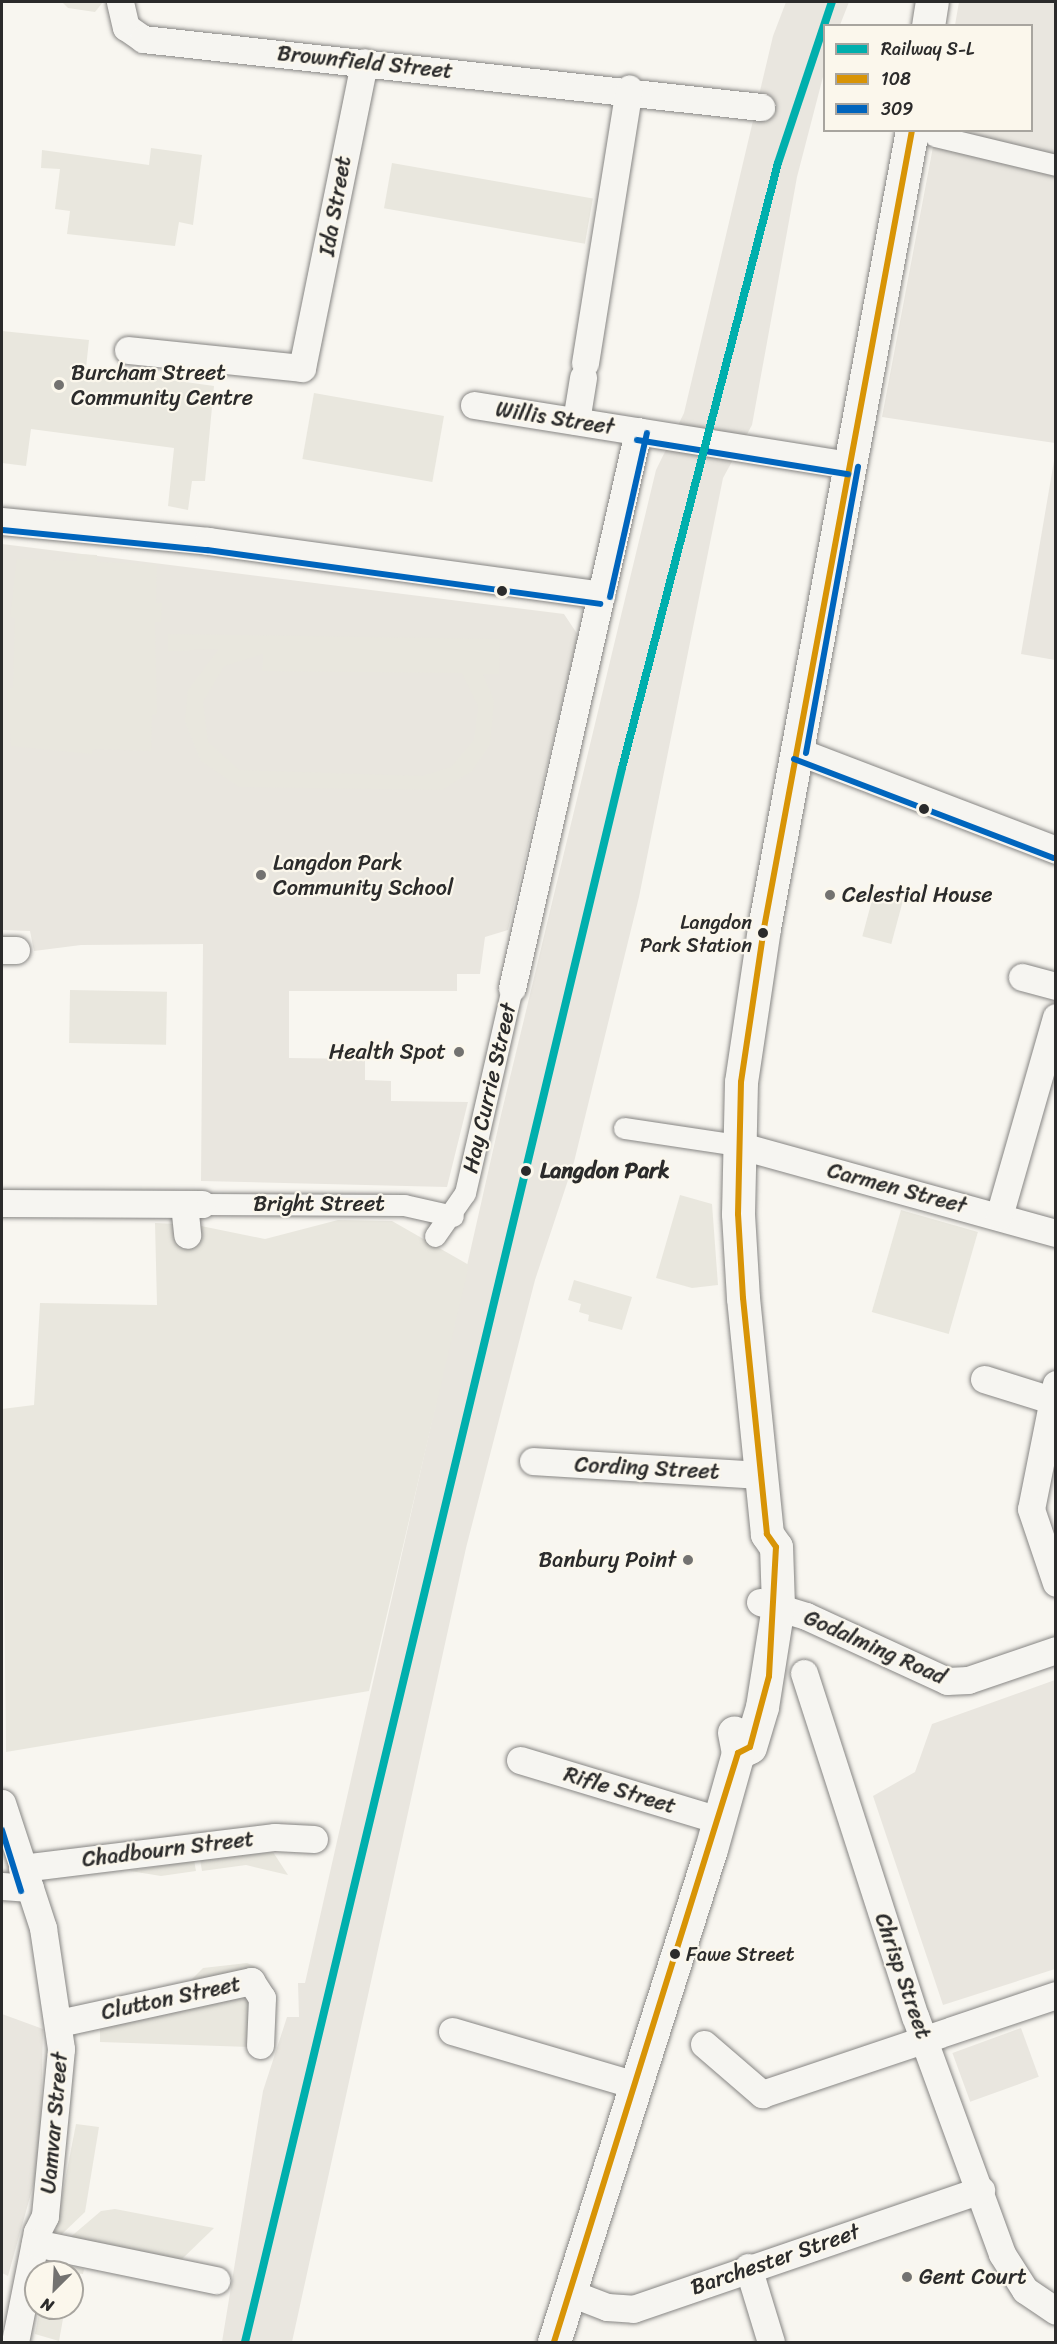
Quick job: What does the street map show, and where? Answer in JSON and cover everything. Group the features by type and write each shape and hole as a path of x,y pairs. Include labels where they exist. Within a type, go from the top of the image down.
{"street":[{"path":"928,24 932,2"},
{"name":"Brownfield Street","path":"120,4 126,27 143,39 629,89 761,107"},
{"name":"Ida Street","path":"128,350 293,370 302,368 364,62"},
{"path":"576,421 629,89"},
{"path":"554,2343 568,2292 719,1820 738,1753 732,1739 764,1647 776,1547 767,1534 743,1298 738,1145 754,982 849,465 924,133 1056,165"},
{"name":"Willis Street","path":"474,405 743,446 849,465"},
{"name":"Hay Currie Street","path":"435,1236 453,1216 465,1192 601,594 648,432"},
{"path":"2,521 208,541 601,594"},
{"path":"797,751 1055,849"},
{"path":"1022,977 1056,986"},
{"path":"999,1216 1056,1017"},
{"path":"624,1128 738,1145"},
{"name":"Carmen Street","path":"738,1145 1056,1233"},
{"name":"Bright Street","path":"2,1203 404,1205 453,1216"},
{"path":"187,1235 193,1204"},
{"path":"984,1379 1053,1392 1031,1509 1056,1583"},
{"name":"Cording Street","path":"533,1461 760,1475"},
{"name":"Godalming Road","path":"769,1604 956,1682 1055,1650"},
{"name":"Chrisp Street","path":"804,1673 924,2041 1013,2275 1056,2311"},
{"name":"Rifle Street","path":"520,1760 719,1820"},
{"name":"Uamvar Street","path":"2,1803 43,1928 59,2023 58,2119 47,2160 45,2216 13,2290 15,2343"},
{"name":"Chadbourn Street","path":"2,1886 26,1878 263,1838 314,1839"},
{"name":"Clutton Street","path":"59,2023 251,1981 262,1998 260,2045"},
{"path":"704,2044 762,2094 1056,1995"},
{"path":"452,2031 636,2085"},
{"name":"Barchester Street","path":"568,2292 607,2307 633,2309 748,2267 981,2190"},
{"path":"35,2243 216,2280"},
{"path":"748,2267 771,2343"}],"shaded area":[{"path":"62,2 103,2 95,12 68,8"},
{"path":"786,2 849,2 840,24 823,24 823,77 797,177 752,425 723,478 639,897 574,1162 535,1280 466,1548 292,2342 222,2342 263,2091 287,2017 299,2017 298,1983 305,1983 501,1115 656,470 684,413 773,36"},
{"path":"959,2 1055,2 1055,443 882,417 936,132 1033,132 1033,24 955,24"},
{"path":"151,148 202,155 193,225 179,222 175,246 67,234 70,211 55,209 60,169 41,168 42,150 149,165"},
{"path":"392,163 593,198 585,244 384,208"},
{"path":"2,331 89,340 86,368 214,386 205,481 192,481 188,510 168,506 174,448 31,429 26,466 2,463"},
{"path":"314,393 444,416 432,482 302,459"},
{"path":"1055,455 1055,660 1021,654"},
{"name":"Langdon Park Community School","path":"2,544 564,614 578,635 508,930 485,937 480,974 457,974 457,991 289,991 289,1058 365,1059 365,1080 391,1081 391,1101 468,1102 447,1187 201,1181 203,944 81,945 34,951 30,931 2,930"},
{"path":"77,554 97,555 97,562 157,564 156,603 162,603 161,622 155,622 157,714 152,715 151,751 93,749 92,754 11,746 7,689 13,688 15,618 10,617 17,559 76,561"},
{"path":"168,634 500,639 499,674 483,674 494,701 490,744 472,771 442,790 239,787 201,761 185,721 188,690 219,649 168,651","holes":["263,654 262,671 462,673 478,706 474,740 451,767 422,776 239,770 208,742 203,702 224,666"]},
{"path":"875,889 904,897 891,944 862,936"},
{"path":"70,990 167,992 166,1045 69,1043"},
{"path":"680,1195 712,1204 718,1285 692,1288 656,1278"},
{"path":"901,1210 978,1232 949,1334 872,1312"},
{"path":"338,1220 392,1221 469,1265 369,1691 6,1752 2,1409 34,1405 40,1303 157,1305 155,1223 176,1224 178,1241 200,1241 201,1226 265,1239"},
{"path":"574,1280 632,1297 622,1330 588,1321 589,1315 579,1312 581,1304 568,1300"},
{"path":"1055,1680 1055,1969 943,2005 873,1796 915,1772 932,1724"},
{"path":"273,1852 288,1875 246,1865 202,1871 200,1859"},
{"path":"194,1860 196,1871 161,1876 130,1871"},
{"path":"247,1963 258,1968 188,1983 203,1968"},
{"path":"242,1993 250,2004 250,2047 100,2042 100,2026"},
{"path":"2,2014 43,2029 40,2161 8,2276 2,2273"},
{"path":"1021,2028 1039,2077 970,2102 952,2053"},
{"path":"76,2124 99,2127 85,2212 62,2234 55,2232"},
{"path":"115,2209 214,2228 181,2260 67,2240 101,2211"},
{"path":"38,2320 63,2320 59,2341 35,2334"}],"rail line":[{"name":"S-L","path":"825,24 832,2"},
{"name":"S-L","path":"245,2342 622,768 778,163 823,29"}],"transit line":[{"name":"108","path":"554,2342 738,1753 750,1747 769,1676 776,1547 767,1534 743,1298 738,1214 741,1082 764,928 912,132"},
{"name":"309","path":"610,597 647,433"},
{"name":"309","path":"637,440 848,474"},
{"name":"309","path":"806,753 858,467"},
{"name":"309","path":"2,530 207,550 600,604"},
{"name":"309","path":"794,759 1053,858"},
{"name":"309","path":"2,1830 21,1891"}],"place":[{"name":"Burcham Street Community Centre","path":"59,385"},
{"name":"Langdon Park Community School","path":"261,875"},
{"name":"Celestial House","path":"830,895"},
{"name":"Langdon Park Station","path":"763,933"},
{"name":"Health Spot","path":"459,1052"},
{"name":"Langdon Park","path":"526,1171"},
{"name":"Banbury Point","path":"688,1560"},
{"name":"Fawe Street","path":"675,1954"},
{"name":"Gent Court","path":"907,2277"}]}
